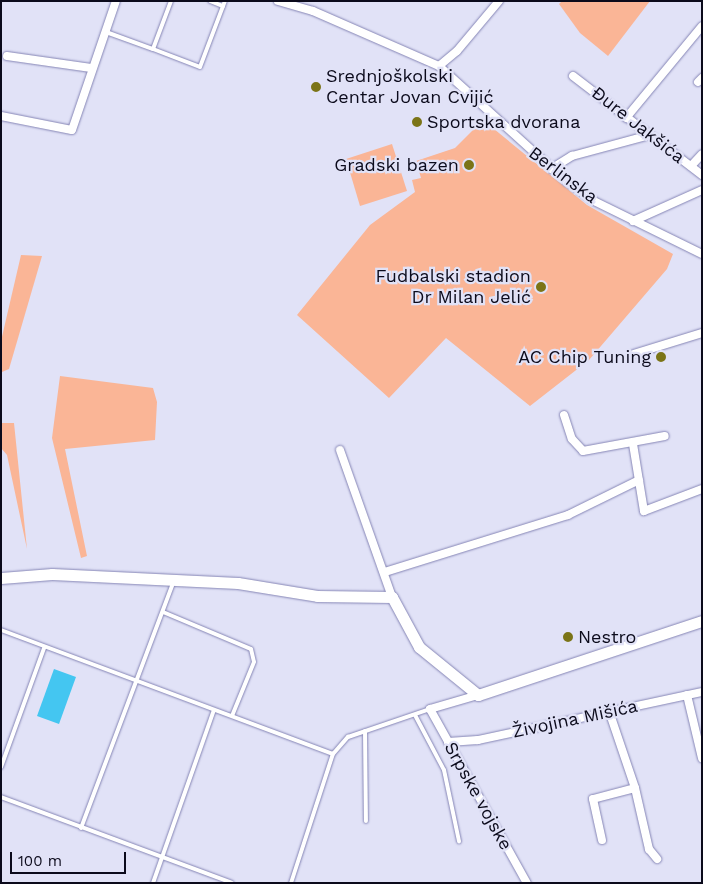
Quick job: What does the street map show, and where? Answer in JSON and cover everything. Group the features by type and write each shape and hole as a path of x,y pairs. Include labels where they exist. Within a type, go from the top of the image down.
{"street":[{"path":"1,116 72,130 116,1"},
{"name":"Berlinska","path":"278,1 321,14 439,66 551,169 594,201 702,254"},
{"path":"439,66 457,51 499,1"},
{"path":"626,118 702,26"},
{"path":"7,56 92,68"},
{"name":"Đure Jakšića","path":"573,76 702,175"},
{"path":"551,169 572,156 650,136"},
{"path":"691,166 702,154"},
{"path":"633,221 702,190"},
{"path":"634,354 702,333"},
{"path":"564,415 572,438 583,451 633,444 665,436"},
{"path":"633,444 644,511 702,488"},
{"path":"340,450 385,572 392,597 419,647 478,695"},
{"path":"385,572 568,515 639,480"},
{"path":"1,578 52,574 238,583 317,596 392,597"},
{"path":"430,709 702,621"},
{"name":"Živojina Mišića","path":"448,742 478,740 702,692"},
{"path":"687,695 702,758"},
{"name":"Srpske vojske","path":"430,709 527,883"},
{"path":"609,711 635,788 649,849 657,859"},
{"path":"602,840 593,799 635,788"}],"lane":[{"path":"153,49 171,1"},
{"path":"210,1 223,6"},
{"path":"106,32 200,67 225,1"},
{"path":"81,828 139,681 174,580"},
{"path":"163,612 251,648 254,662 232,716"},
{"path":"1,630 44,648 139,681 333,754"},
{"path":"1,767 44,648"},
{"path":"291,883 333,754 348,737 430,709"},
{"path":"152,883 214,710"},
{"path":"415,715 444,770 459,841"},
{"path":"365,731 366,821"},
{"path":"1,797 232,883"}],"shaded area":[{"path":"562,1 650,1 608,56 580,33 559,4"},
{"path":"483,120 587,205 673,254 667,269 589,360 530,406 446,338 389,398 297,315 370,225 415,192 412,180 421,178 416,161 455,148"},
{"path":"392,144 407,191 360,206 346,159"},
{"path":"21,255 42,256 9,369 2,372 1,341"},
{"path":"60,376 153,388 157,402 155,440 65,449 87,556 81,558 52,438"},
{"path":"1,423 14,423 27,549 7,455 1,448"}],"water":[{"path":"54,669 76,677 59,724 37,716"}],"place":[{"name":"Srednjoškolski Centar Jovan Cvijić","path":"316,87"},
{"name":"Sportska dvorana","path":"417,122"},
{"name":"Gradski bazen","path":"469,165"},
{"name":"Fudbalski stadion Dr Milan Jelić","path":"541,287"},
{"name":"AC Chip Tuning","path":"661,357"},
{"name":"Nestro","path":"568,637"}]}
